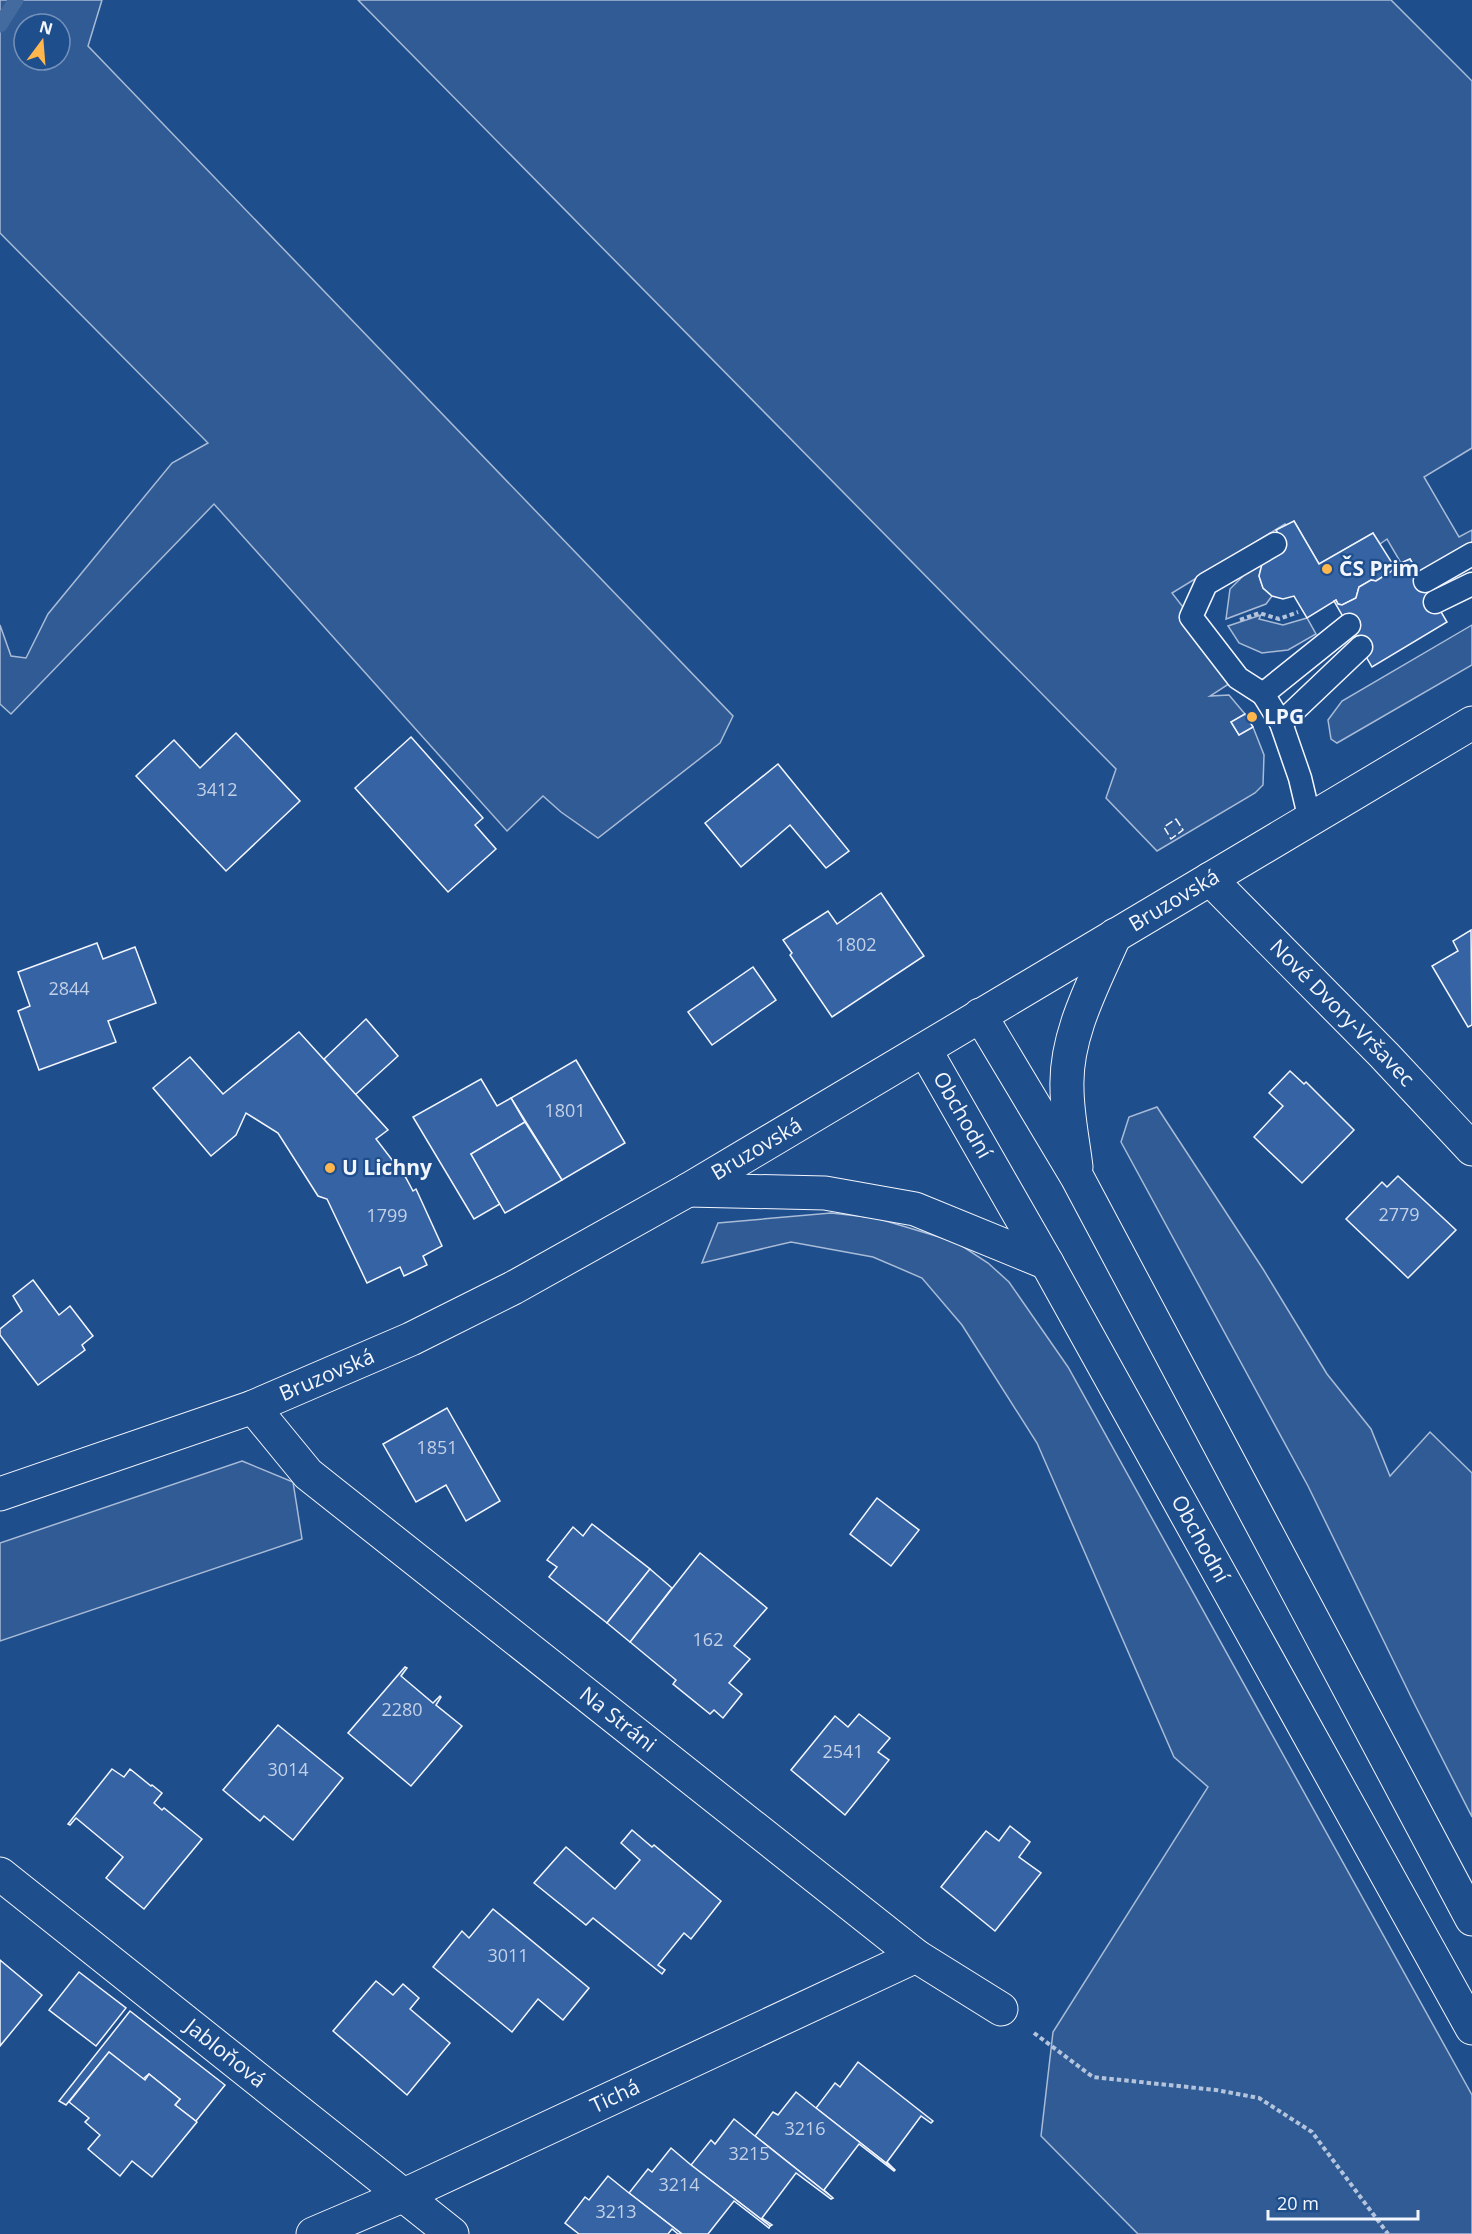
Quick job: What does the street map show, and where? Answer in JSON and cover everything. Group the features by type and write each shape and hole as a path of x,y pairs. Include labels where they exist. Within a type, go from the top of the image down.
{"main road":[{"name":"Bruzovská","path":"0,1494 253,1407 411,1340 513,1288 688,1190 1472,723"},
{"name":"Nové Dvory-Vršavec","path":"1210,879 1384,1055 1472,1149"},
{"path":"1077,1177 1066,1088 1071,1046 1086,1000 1115,935"},
{"path":"980,1015 1077,1177 1472,1919"},
{"name":"Obchodní","path":"925,1050 1047,1263 1472,2028"},
{"path":"688,1190 825,1193 915,1209 1047,1263"},
{"name":"Na Stráni","path":"253,1407 308,1474 916,1956 1001,2009"},
{"name":"Jabloňová","path":"0,1874 128,1973 452,2234"},
{"name":"Tichá","path":"312,2234 402,2196 916,1956"}],"lane":[{"path":"1275,544 1206,584 1191,617 1238,678 1263,694 1281,723 1300,778 1310,820"},
{"path":"1425,581 1472,554"},
{"path":"1435,602 1472,584"},
{"path":"1263,694 1349,624"},
{"path":"1281,723 1361,647"}],"path":[{"path":"1204,634 1259,613 1279,619 1298,612"},
{"path":"1001,2009 1093,2077 1216,2090 1259,2098 1312,2133 1388,2234"}],"shaded area":[{"path":"0,0 102,0 88,46 733,716 720,743 598,838 543,796 507,831 214,504 11,714 0,704 0,625 11,656 26,658 48,614 172,463 208,443 0,233"},
{"path":"358,0 1391,0 1472,81 1472,448 1424,477 1459,537 1472,530 1472,542 1418,573 1410,559 1401,563 1387,539 1380,544 1373,533 1319,564 1294,521 1287,526 1285,524 1172,593 1238,678 1210,696 1229,695 1245,714 1231,722 1239,735 1253,727 1264,755 1263,785 1255,793 1157,851 1106,798 1116,769"},
{"path":"1262,564 1259,576 1263,588 1272,596 1266,604 1226,619 1230,589 1249,570"},
{"path":"1261,615 1259,619 1283,625 1307,618 1316,634 1288,650 1262,653 1239,643 1228,626"},
{"path":"1472,625 1472,665 1337,743 1331,739 1328,720 1342,701"},
{"path":"1157,1107 1263,1269 1327,1374 1371,1429 1390,1476 1430,1432 1472,1473 1472,1817 1308,1486 1121,1142 1129,1117"},
{"path":"831,1213 876,1218 956,1242 988,1263 1009,1282 1068,1367 1472,2095 1472,2234 1138,2234 1041,2136 1053,2032 1208,1787 1174,1757 1037,1443 962,1325 922,1278 873,1257 791,1242 702,1263 718,1223"},
{"path":"242,1461 293,1482 302,1539 0,1641 0,1543"}],"building":[{"name":"ČS Prim","path":"1294,521 1319,564 1373,533 1394,566 1392,571 1376,581 1371,580 1359,587 1356,598 1342,605 1336,600 1307,618 1294,596 1283,599 1272,596 1263,588 1259,576 1262,564 1270,555 1286,547 1276,530"},
{"path":"1410,559 1447,622 1372,667 1334,601 1342,605 1356,598 1359,587 1371,580 1376,581 1392,571 1394,566"},
{"path":"1245,714 1253,727 1239,735 1231,722"},
{"path":"236,733 300,801 226,871 136,776 174,740 200,768"},
{"path":"411,737 483,818 475,825 496,849 448,892 355,788"},
{"path":"778,764 849,851 826,868 790,825 741,867 705,823"},
{"path":"881,893 924,956 832,1017 790,955 792,953 783,940 828,911 837,924"},
{"path":"1471,930 1472,1025 1468,1027 1432,966 1458,951 1453,941"},
{"path":"97,943 103,959 135,947 156,1003 108,1021 116,1042 39,1070 18,1011 30,1006 18,972"},
{"path":"753,967 776,1000 712,1045 688,1012"},
{"path":"366,1019 398,1056 355,1095 324,1059"},
{"path":"299,1032 388,1130 376,1139 406,1178 413,1191 416,1189 442,1246 423,1256 427,1265 404,1276 400,1267 367,1283 327,1199 318,1196 278,1133 246,1113 236,1135 211,1156 153,1088 190,1057 223,1094"},
{"path":"576,1060 625,1143 562,1180 511,1098"},
{"path":"1290,1071 1304,1084 1306,1082 1354,1130 1302,1183 1254,1137 1283,1106 1269,1093"},
{"path":"481,1079 497,1106 511,1098 525,1122 471,1154 500,1204 474,1219 413,1117"},
{"path":"525,1122 562,1180 505,1213 471,1154"},
{"path":"1398,1176 1456,1230 1408,1278 1346,1219 1382,1182 1387,1187"},
{"path":"33,1280 59,1315 70,1306 93,1336 82,1345 85,1350 38,1385 0,1335 0,1329 22,1311 13,1296"},
{"path":"447,1408 500,1501 466,1521 446,1485 416,1502 383,1444"},
{"path":"877,1498 919,1530 891,1566 850,1534"},
{"path":"592,1524 650,1569 607,1623 549,1577 557,1567 547,1560 573,1527 583,1536"},
{"path":"700,1553 767,1608 734,1646 750,1659 729,1683 742,1694 723,1718 714,1710 710,1714 673,1684 676,1680 630,1642"},
{"path":"650,1569 672,1588 630,1642 607,1623"},
{"path":"405,1667 407,1668 401,1676 433,1703 440,1696 436,1705 462,1726 411,1786 348,1733"},
{"path":"859,1714 890,1738 878,1752 889,1760 845,1815 791,1770 835,1716 848,1727"},
{"path":"278,1725 343,1778 293,1840 264,1816 260,1821 223,1790"},
{"path":"112,1769 124,1777 130,1769 152,1785 162,1793 154,1803 162,1810 164,1808 202,1839 144,1909 106,1878 123,1857 76,1818 70,1825 68,1824"},
{"path":"1010,1826 1030,1842 1019,1857 1041,1873 995,1931 941,1887 986,1831 999,1841"},
{"path":"632,1830 652,1847 654,1845 721,1901 691,1939 684,1933 658,1965 665,1970 662,1974 593,1918 586,1925 534,1883 566,1847 615,1889 640,1860 621,1843"},
{"path":"493,1909 589,1988 563,2020 538,1999 512,2032 433,1967 462,1931 469,1938"},
{"path":"0,1960 42,1995 0,2046"},
{"path":"79,1972 126,2008 96,2046 49,2010"},
{"path":"376,1981 393,1995 403,1984 419,1998 410,2009 450,2043 407,2095 333,2031"},
{"path":"130,2011 225,2085 196,2121 175,2105 180,2099 149,2074 143,2079 109,2052 66,2105 59,2101"},
{"path":"109,2052 145,2080 149,2074 180,2099 175,2105 197,2122 152,2177 132,2161 120,2176 88,2149 100,2135 85,2122 89,2118 69,2102"},
{"path":"858,2062 933,2121 931,2123 921,2116 887,2162 895,2170 816,2108 835,2083 840,2087"},
{"path":"796,2092 895,2170 859,2144 824,2190 833,2198 755,2136 773,2112 778,2115"},
{"path":"734,2119 833,2198 831,2199 796,2173 762,2218 772,2225 770,2226 691,2165 711,2140 715,2144"},
{"path":"671,2148 770,2226 769,2228 734,2201 708,2234 682,2234 629,2193 648,2169 652,2172"},
{"path":"608,2176 682,2234 672,2229 668,2234 579,2234 565,2223 585,2197 589,2200"}],"waterway":[{"path":"0,25 16,0"}],"fence":[{"path":"1176,819 1183,830 1171,839 1164,827 1176,819"}],"place":[{"name":"ČS Prim","path":"1327,569"},
{"name":"LPG","path":"1252,717"},
{"name":"U Lichny","path":"330,1168"}]}
